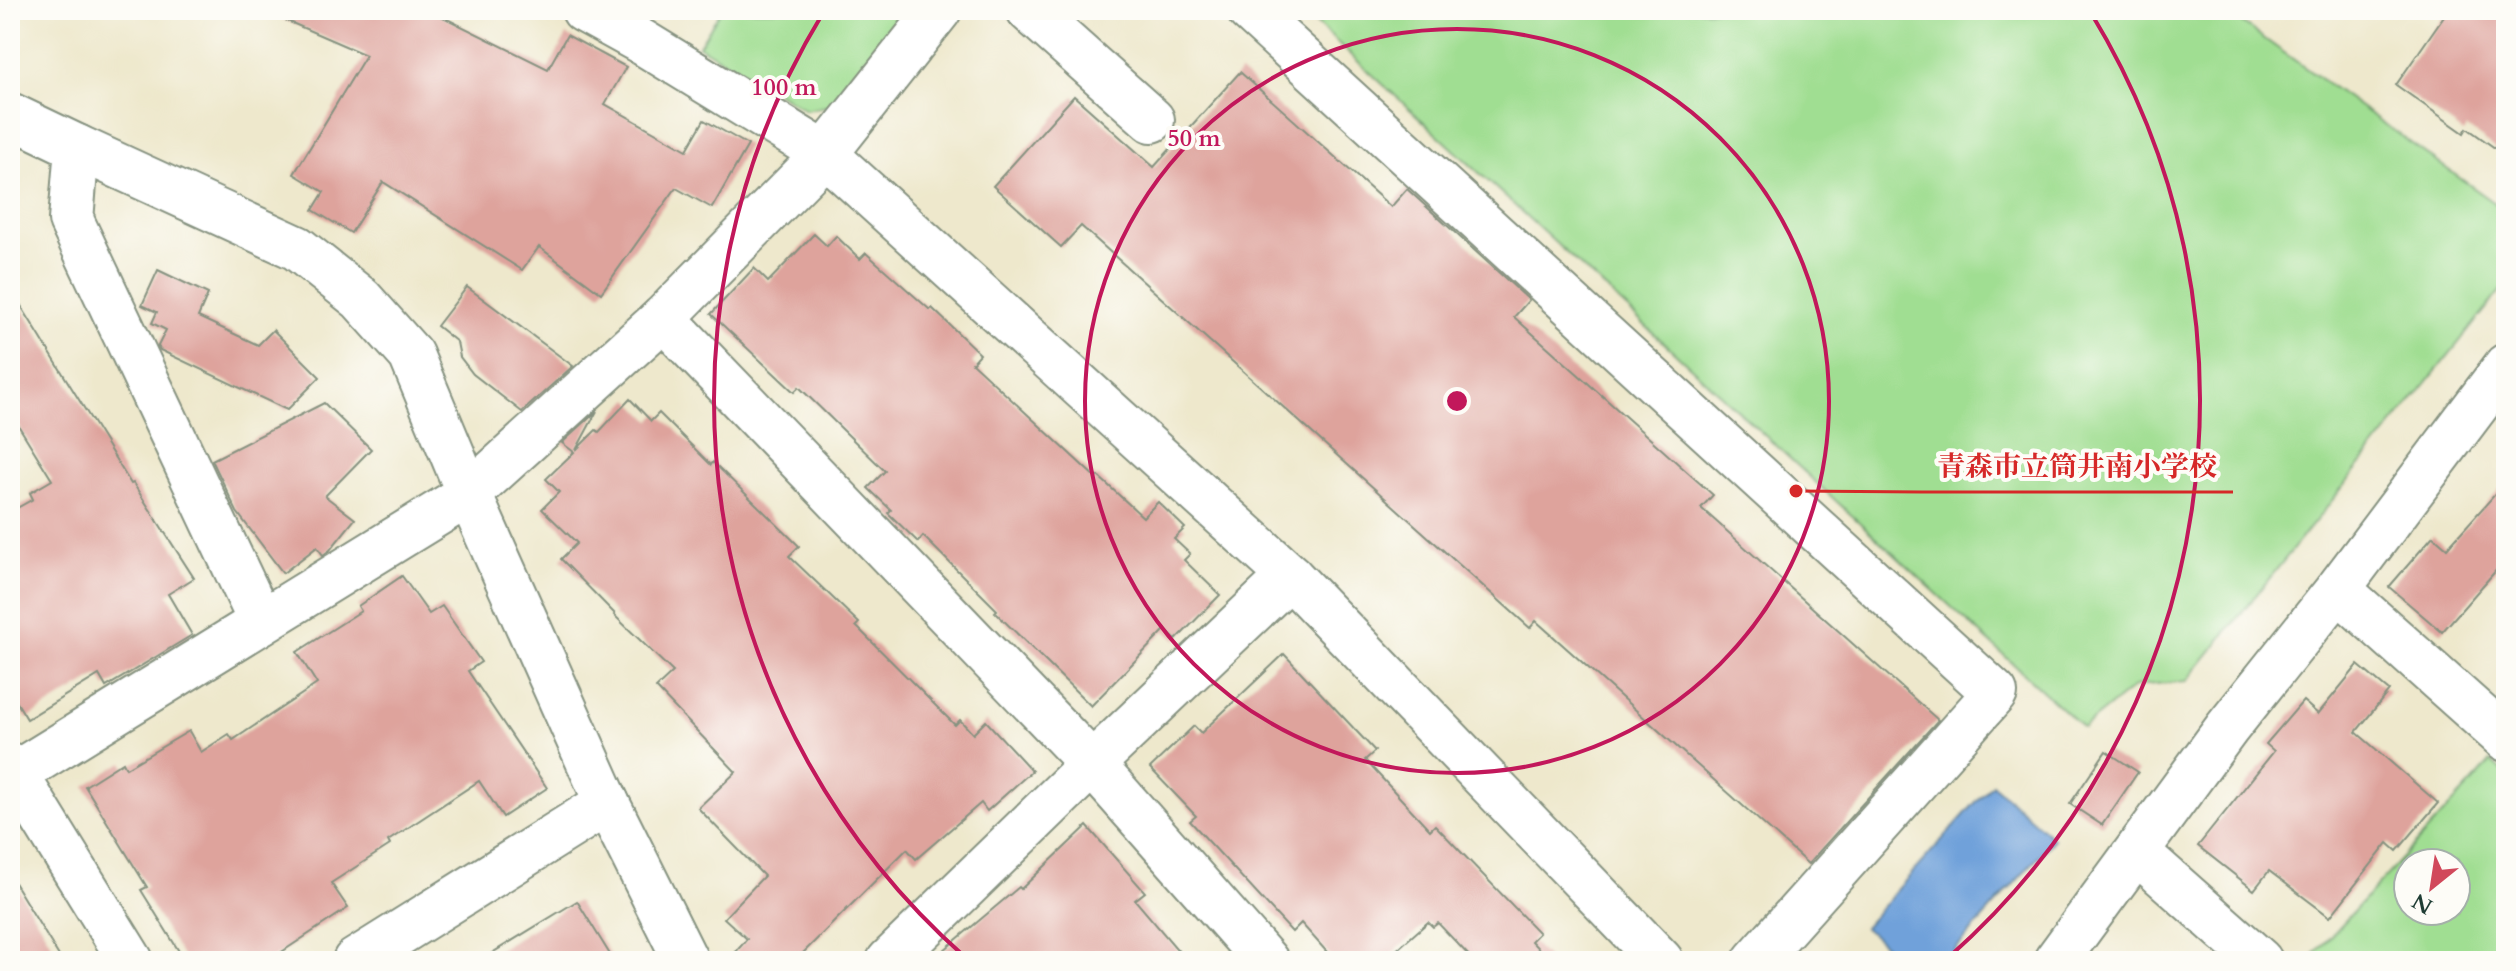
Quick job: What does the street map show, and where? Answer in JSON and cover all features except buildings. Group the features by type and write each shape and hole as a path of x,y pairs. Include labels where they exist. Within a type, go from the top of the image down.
{"street":[{"path":"584,10 825,154 1290,576 1661,961"},
{"path":"131,961 12,772 469,494 663,318 825,154 939,10"},
{"path":"1029,10 1152,120"},
{"path":"1249,10 1995,693 1755,961"},
{"path":"10,115 297,248 361,299 411,355 469,494 607,803 686,961"},
{"path":"77,147 71,220 261,622"},
{"path":"663,318 1092,764 1266,961"},
{"path":"2056,961 2227,728 2338,589 2506,366"},
{"path":"898,958 1092,764 1290,576"},
{"path":"2338,589 2506,739"},
{"path":"355,961 607,803"},
{"path":"2137,852 2260,961"}],"green space":[{"path":"721,10 910,10 843,103 806,110 699,46"},
{"path":"1302,10 2224,10 2506,211 2506,284 2187,681 2135,686 2083,728"},
{"path":"2491,762 2506,775 2506,961 2308,961 2392,870 2392,927 2472,927 2472,847 2413,847"}],"water":[{"path":"1992,784 2054,839 1945,961 1902,961 1864,927"}],"place":[{"name":"青森市立筒井南小学校","path":"1796,491"}]}
